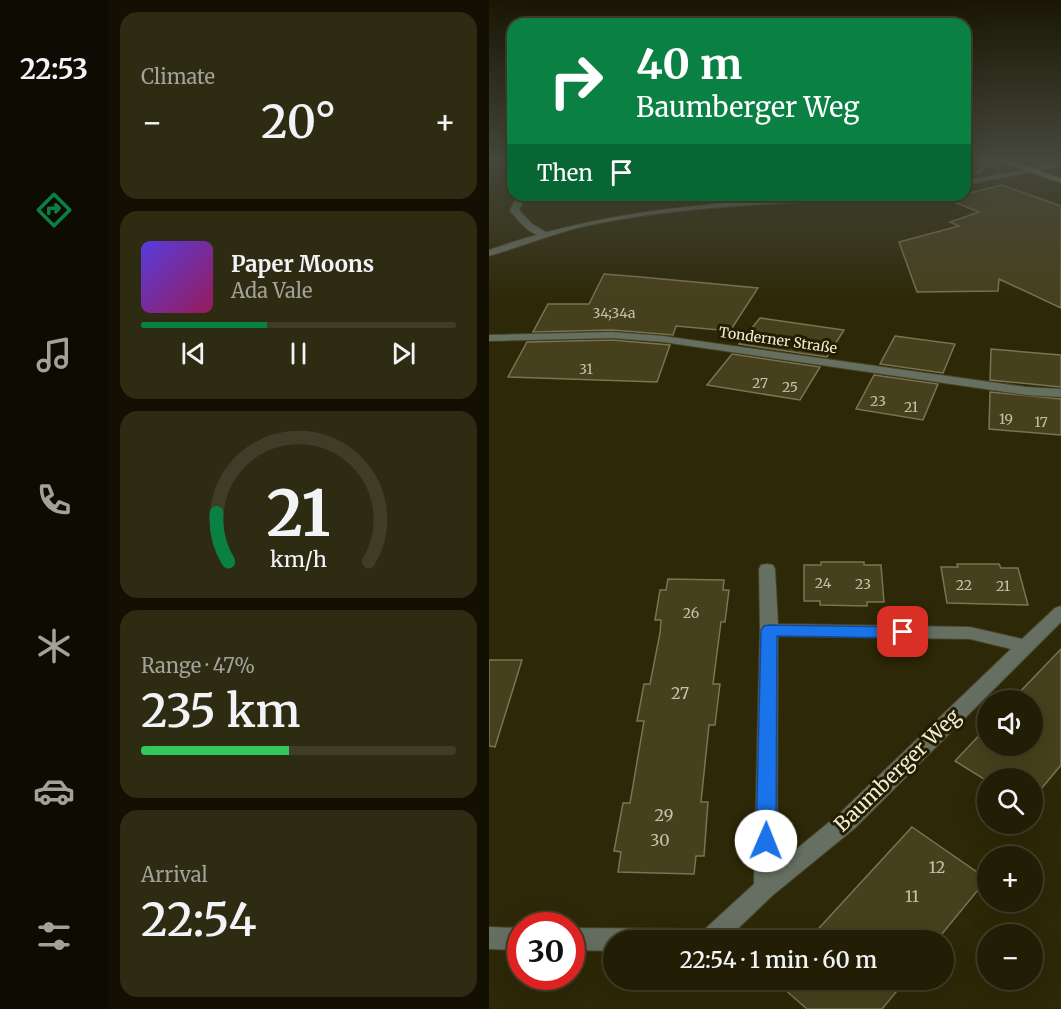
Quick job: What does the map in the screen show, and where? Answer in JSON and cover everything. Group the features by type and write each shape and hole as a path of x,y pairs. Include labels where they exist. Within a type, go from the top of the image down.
{"street":[{"path":"515,208 514,210 529,226 543,234"},
{"path":"489,253 543,234 605,219 674,208"},
{"name":"Tonderner Straße","path":"489,338 603,335 663,339 1026,391 1061,393"},
{"path":"765,888 769,630 767,569"},
{"name":"Baumberger Weg","path":"585,939 710,940 765,888 847,821 1061,612"},
{"path":"769,630 971,633 1025,646"},
{"path":"489,938 507,939"}],"building":[{"path":"969,208 1061,208 1061,308 999,279 998,291 917,292 899,242 959,226 950,222 979,212"},
{"path":"604,274 758,288 730,331 676,326 673,335 612,330 533,332 548,304 589,304"},
{"path":"760,318 844,330 827,357 739,344"},
{"path":"895,336 955,344 943,373 880,364"},
{"path":"612,340 670,345 657,382 508,377 527,342"},
{"path":"991,349 1061,355 1061,387 990,380"},
{"path":"732,354 820,367 800,400 707,385"},
{"path":"874,375 938,384 923,420 856,409"},
{"path":"990,392 1061,399 1061,435 989,429"},
{"path":"821,562 864,562 864,565 881,565 884,602 867,602 867,606 820,605 820,601 804,601 804,565 821,565"},
{"path":"957,564 999,564 1001,568 1018,568 1028,605 947,603 941,567 958,567"},
{"path":"668,579 724,580 723,590 729,590 725,622 721,622 713,684 720,684 715,725 709,725 701,802 708,802 704,856 696,856 694,874 618,872 621,852 614,851 623,803 630,803 644,721 637,721 644,684 650,684 660,633 661,620 655,620 660,590 666,590"},
{"path":"1061,649 1061,765 1043,787 1043,768 977,768 977,775 955,761 977,738 977,756 1043,756 1043,690 1022,690"},
{"path":"489,660 522,660 495,747 489,746"},
{"path":"912,827 977,872 977,891 945,930 817,930"},
{"path":"785,990 898,990 882,1009 807,1009"}],"route":[{"path":"766,841 769,630 903,632"}]}
